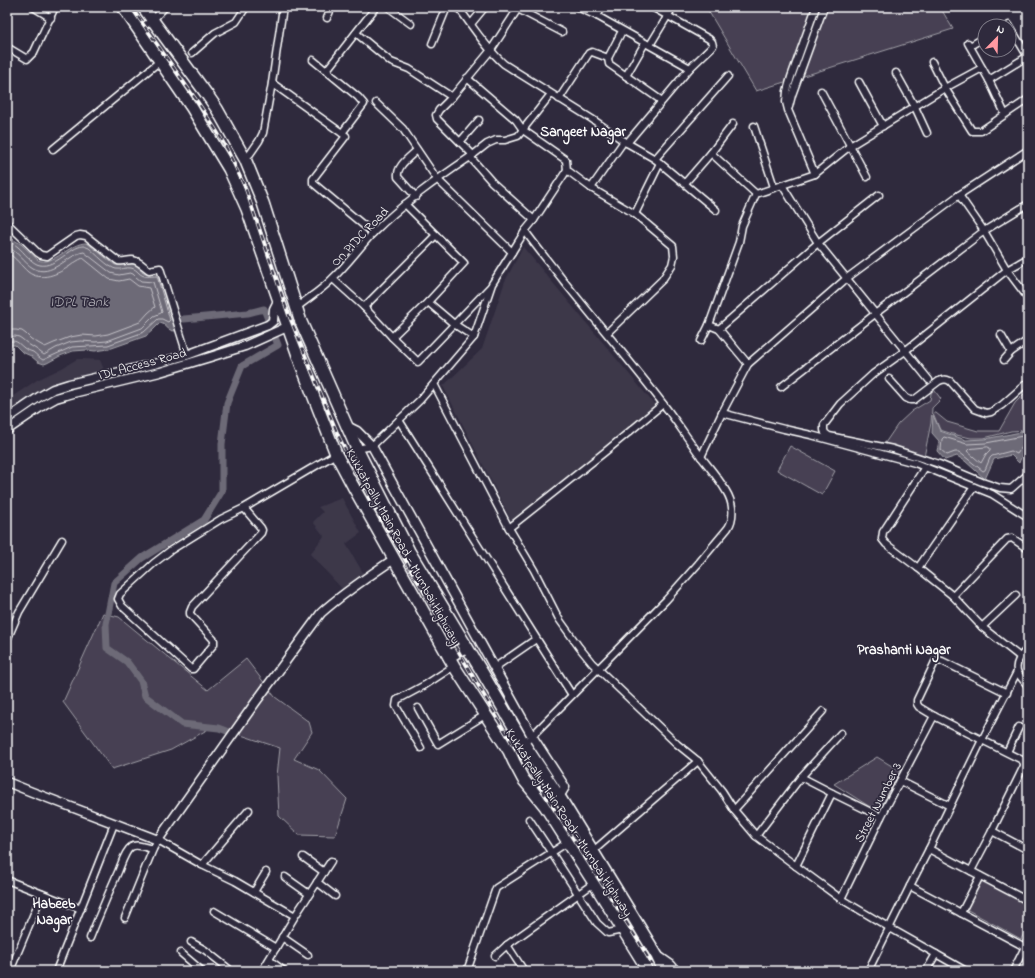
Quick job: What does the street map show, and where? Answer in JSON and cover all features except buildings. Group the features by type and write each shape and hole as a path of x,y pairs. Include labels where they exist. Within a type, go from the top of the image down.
{"highway":[{"name":"Kukkatpally Main Road - Mumbai Highway","path":"123,7 192,108 229,168 247,209 267,266 278,301 283,329 301,364 336,454 353,486 452,662 485,716 509,751 523,780 545,806 643,962 647,971"},
{"name":"Kukkatpally Main Road - Mumbai Highway","path":"144,8 217,109 244,159 263,203 301,322 357,449 409,551 466,646 528,740 559,797 657,956 664,971"},
{"path":"131,17 144,8"},
{"path":"452,662 466,646"},
{"path":"657,956 674,971"}],"street":[{"path":"33,7 50,18"},
{"path":"7,46 27,59 34,52 55,7"},
{"path":"139,29 153,20 165,7"},
{"path":"192,53 215,33 236,22 246,7"},
{"path":"244,159 250,154 263,133 283,7"},
{"path":"327,18 332,7"},
{"path":"326,71 376,7"},
{"path":"388,7 410,24"},
{"path":"432,44 447,7"},
{"path":"458,7 482,41 504,64 626,142 655,158 716,210"},
{"path":"471,24 485,7"},
{"path":"577,7 597,16 690,68"},
{"path":"597,16 602,7"},
{"path":"591,188 626,142 690,68 713,46 712,42 652,7"},
{"path":"626,76 673,7"},
{"path":"815,174 788,110 786,98 789,84 816,7"},
{"path":"788,110 824,7"},
{"path":"534,220 492,182 460,142 437,119 436,115 491,50 518,8 562,32"},
{"path":"622,31 608,58 608,64 662,101"},
{"path":"356,33 391,62 409,69 452,97"},
{"path":"989,80 1028,57 1017,38"},
{"path":"977,41 969,45 989,80 1005,114"},
{"path":"559,99 589,53 592,52 608,58"},
{"path":"312,60 358,97 364,104 342,133"},
{"path":"53,149 160,61"},
{"path":"932,62 945,88 972,131 980,131 1028,99"},
{"path":"701,341 709,325 738,242 742,226 756,194 815,174 850,146 945,88 982,68"},
{"path":"896,73 915,107 926,133"},
{"path":"655,158 728,76"},
{"path":"333,279 364,307 418,362 492,284 525,231 567,170 566,160 523,130 516,120 468,78"},
{"path":"859,82 883,126"},
{"path":"272,83 346,136 313,179 313,183 373,233"},
{"path":"821,91 867,177"},
{"path":"523,130 551,94"},
{"path":"376,103 403,129 437,179 512,252"},
{"path":"460,142 479,120"},
{"path":"685,183 711,153 733,124"},
{"path":"754,126 774,187"},
{"name":"On PIDC Road","path":"296,308 333,279 373,233 405,204 437,179 487,144 496,140 513,138 518,136 523,130"},
{"path":"416,196 398,177 397,174 401,166 417,150"},
{"path":"701,457 748,364 847,278 959,195 1028,150"},
{"path":"711,153 756,194"},
{"path":"635,214 660,163"},
{"path":"567,170 591,188 635,214 673,246 674,256 672,265 662,280 607,333"},
{"path":"782,185 818,243 929,380"},
{"path":"718,329 818,243 879,194"},
{"path":"959,195 984,231 1007,270 1028,298"},
{"path":"392,337 428,302 464,263 405,204"},
{"path":"781,387 984,231 1028,204"},
{"path":"7,223 38,253 44,256 47,256 76,236 83,235 118,261 123,262 134,260 150,270 160,268 187,355"},
{"path":"347,426 357,431 372,446 494,668 528,740 666,600 728,528 733,514 727,492 663,404 525,231"},
{"path":"364,307 436,235"},
{"path":"1028,258 1007,270 905,351 873,374 840,404 824,425 825,433 829,436 892,449 939,464 1000,488 1011,488 1028,474"},
{"path":"357,449 372,446 420,400 474,338 492,284"},
{"path":"7,419 39,397 54,389 187,355 268,325 273,321 274,309 278,301"},
{"path":"428,302 454,324 474,338"},
{"path":"709,325 718,329 748,364"},
{"name":"IDL Access Road","path":"7,430 44,404 56,398 160,372 244,346 283,329"},
{"path":"1001,335 1011,352"},
{"path":"239,336 244,346"},
{"path":"1004,360 1011,352 1028,340"},
{"path":"889,379 906,398 910,400 914,400 939,381 944,379 950,381 975,409 986,413 991,412 1002,405 1028,382"},
{"path":"434,384 509,528 534,570 560,619 579,647 598,670 677,744 698,761 722,790 734,810 756,836 840,899 966,971"},
{"path":"509,528 663,404"},
{"path":"722,413 915,463 992,494 1028,517"},
{"path":"399,420 572,695"},
{"path":"244,508 262,530 261,533 192,607 190,614 214,640 214,646 193,669 191,669 122,606 118,599 120,594 154,563 171,550 221,519 244,508 336,454"},
{"path":"924,467 883,532 882,539 886,544 953,596 982,627 1020,657"},
{"path":"918,568 974,487"},
{"path":"953,596 1007,539 1012,538 1028,549"},
{"path":"7,640 19,612 62,540"},
{"path":"125,918 158,840 255,703 321,614 354,586 394,559"},
{"path":"982,627 1016,594"},
{"path":"494,668 536,639"},
{"path":"1028,648 1020,657 1017,666 1018,672 1028,686"},
{"path":"971,871 1024,766 1024,763 1022,760 1007,752 934,716 920,707 917,704 917,700 936,662 939,660 1006,693"},
{"path":"421,748 396,706 397,700 425,685 452,662"},
{"path":"868,971 982,740 1018,672"},
{"path":"418,708 438,744 485,716"},
{"path":"734,810 823,711"},
{"name":"Street Number 3","path":"840,899 934,716"},
{"path":"1007,752 1019,727"},
{"path":"756,836 801,777 841,733"},
{"path":"592,852 698,761"},
{"path":"801,777 881,817"},
{"path":"900,780 950,806"},
{"path":"7,782 158,840 202,865 235,881 294,916"},
{"path":"796,866 832,793"},
{"path":"202,865 249,810"},
{"path":"529,819 597,924 608,933 623,930"},
{"path":"56,971 114,824"},
{"path":"992,831 1027,848"},
{"path":"467,971 496,888 568,842"},
{"path":"90,938 113,882 130,848 132,846 140,846 153,849"},
{"path":"929,849 1028,901"},
{"path":"303,857 324,872"},
{"path":"262,971 294,916 331,861"},
{"path":"254,892 266,872"},
{"path":"961,913 980,876"},
{"path":"285,877 309,894"},
{"path":"7,880 81,909"},
{"path":"317,882 335,896"},
{"path":"495,956 506,945 594,883"},
{"path":"910,886 961,913 1027,944 1013,971"},
{"path":"10,971 42,894"},
{"path":"214,911 276,948"},
{"path":"282,937 308,955"},
{"path":"191,942 205,950 230,970"},
{"path":"506,945 524,971"},
{"path":"181,953 202,971"},
{"path":"926,971 936,954"},
{"path":"269,960 284,971"}],"shaded area":[{"path":"706,7 940,7 953,29 756,91"},
{"path":"523,247 655,405 512,522 443,386 482,349 505,281"},
{"path":"77,359 100,360 105,372 76,380 7,417 7,400 37,380"},
{"path":"932,387 941,399 932,408 931,423 924,457 911,454 885,443 898,424 912,411 930,400"},
{"path":"1028,390 1028,425 1026,430 1011,431 984,438 971,438 940,430 933,413 936,413 947,422 978,431 999,431 1015,403"},
{"path":"790,446 835,471 822,495 777,470"},
{"path":"342,498 361,533 346,544 365,576 344,591 310,554 324,536 313,522 323,512 318,507"},
{"path":"103,613 119,617 208,690 246,659 275,697 309,722 312,732 294,759 319,770 347,799 335,836 299,835 279,816 277,776 280,748 214,726 171,750 112,769 63,702"},
{"path":"877,757 900,771 878,812 834,784"},
{"path":"982,880 1028,905 1028,926 1021,939 966,909"}],"water":[{"name":"IDPL Tank","path":"7,236 21,244 38,260 50,260 74,246 87,243 115,265 132,264 143,272 147,273 159,271 177,329 172,331 160,323 146,336 109,349 95,351 73,351 44,364 22,352 15,345 7,347"},
{"path":"933,415 940,431 966,440 985,439 1026,431 1028,428 1028,444 1019,463 1011,455 994,459 985,479 965,461 957,456 945,460 937,451 939,441 932,433"}],"waterway":[{"path":"184,319 248,313 264,309 278,345 242,366 227,403 222,444 222,491 204,520 142,558 114,583 106,624 107,648 127,662 141,681 145,696 182,724 219,728 227,731"}],"railway":[{"path":"131,7 197,101 227,149 245,187 288,313 339,437 369,498 513,745 656,971"}],"district":[{"name":"Sangeet Nagar","path":"583,131"},
{"name":"Prashanti Nagar","path":"904,649"},
{"name":"Habeeb Nagar","path":"54,912"}]}
